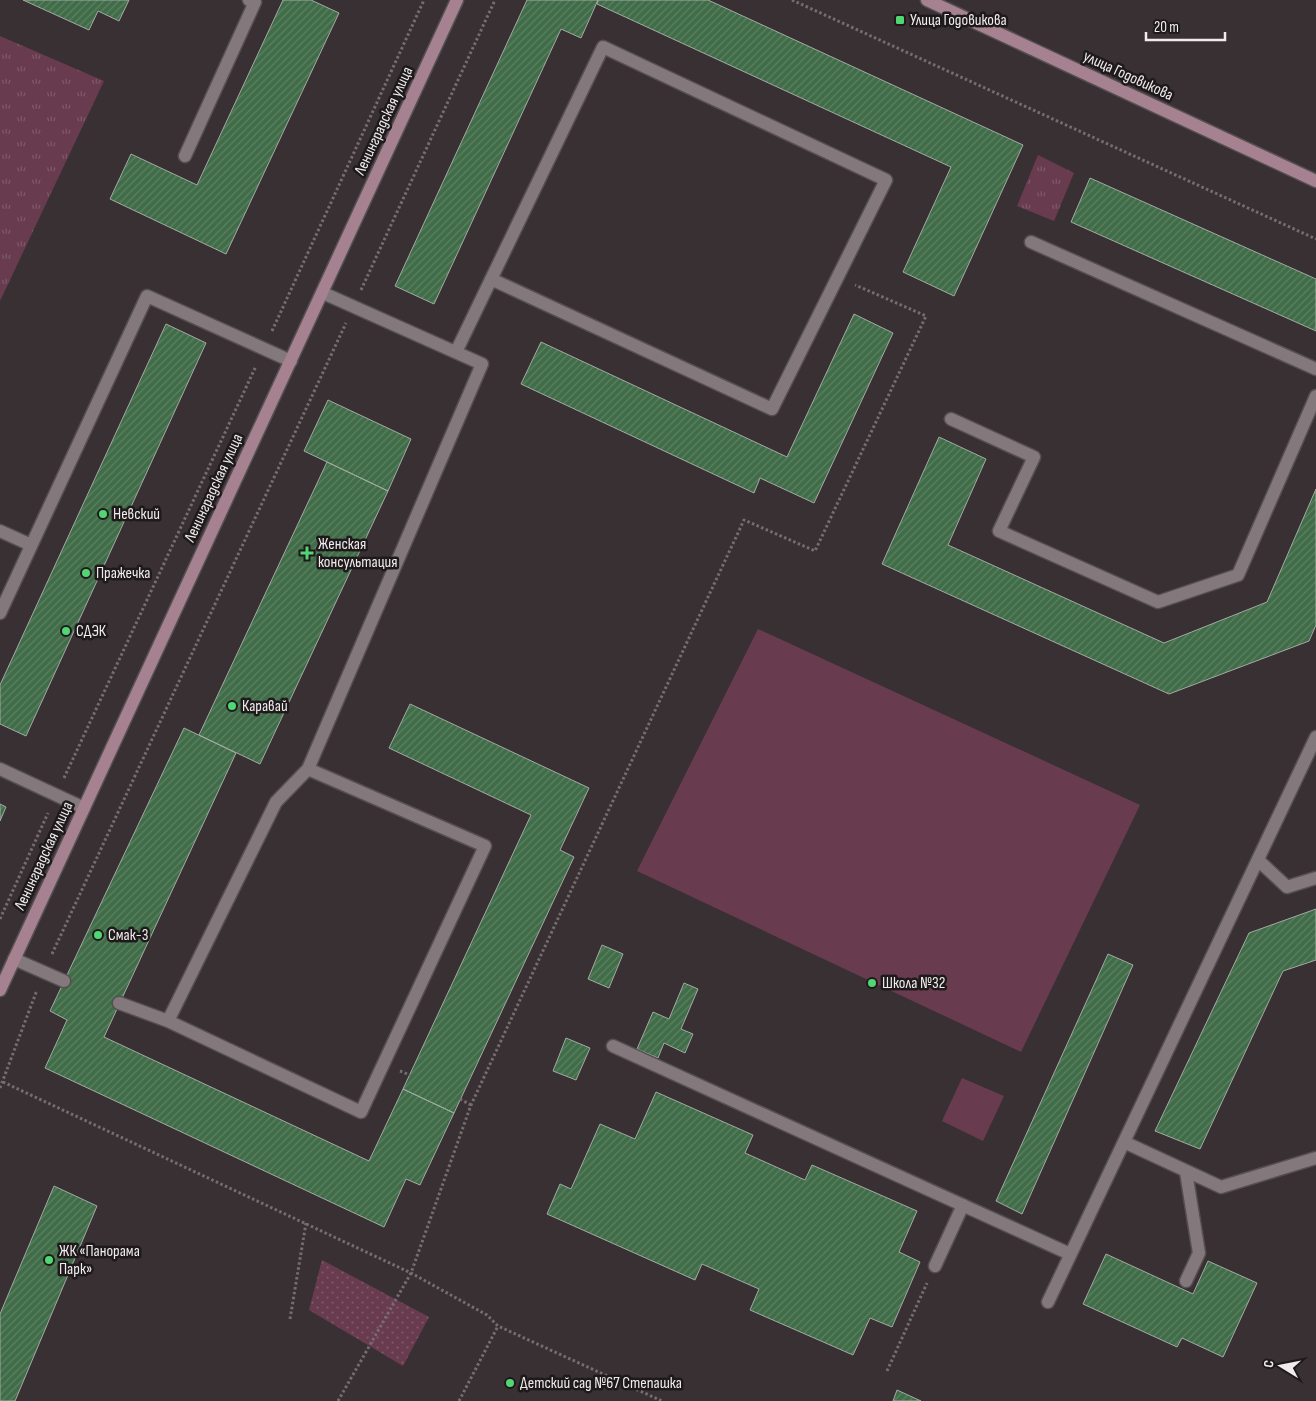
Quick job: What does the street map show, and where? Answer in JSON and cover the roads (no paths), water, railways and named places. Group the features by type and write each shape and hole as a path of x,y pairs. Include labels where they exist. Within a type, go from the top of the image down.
{"street":[{"name":"Ленинградская улица","path":"0,990 457,0"},
{"name":"улица Годовикова","path":"927,0 1316,180"}],"lane":[{"path":"185,156 255,2 249,0"},
{"path":"456,352 603,47 886,180 836,277 772,409 491,280"},
{"path":"1031,242 1316,370"},
{"path":"168,1021 276,802 308,769 482,364 323,293"},
{"path":"0,613 147,296 291,361"},
{"path":"950,419 1034,457 999,531 1158,602 1238,575 1316,395"},
{"path":"0,531 31,545"},
{"path":"1048,1302 1316,737"},
{"path":"0,769 84,808"},
{"path":"119,1003 168,1021 361,1112 485,846 308,769"},
{"path":"1258,860 1287,887 1316,878"},
{"path":"14,959 64,981"},
{"path":"613,1046 1070,1254"},
{"path":"1124,1142 1186,1172 1221,1186 1316,1158"},
{"path":"1186,1172 1199,1253 1186,1281"},
{"path":"935,1266 963,1205"}],"place":[{"name":"Улица Годовикова","path":"900,20"},
{"name":"Невский","path":"103,514"},
{"name":"Женская консультация","path":"307,553"},
{"name":"Пражечка","path":"86,573"},
{"name":"СДЭК","path":"66,631"},
{"name":"Каравай","path":"232,706"},
{"name":"Смак-3","path":"98,935"},
{"name":"Школа №32","path":"872,983"},
{"name":"ЖК «Панорама Парк»","path":"49,1260"},
{"name":"Детский сад №67 Степашка","path":"510,1383"}]}
